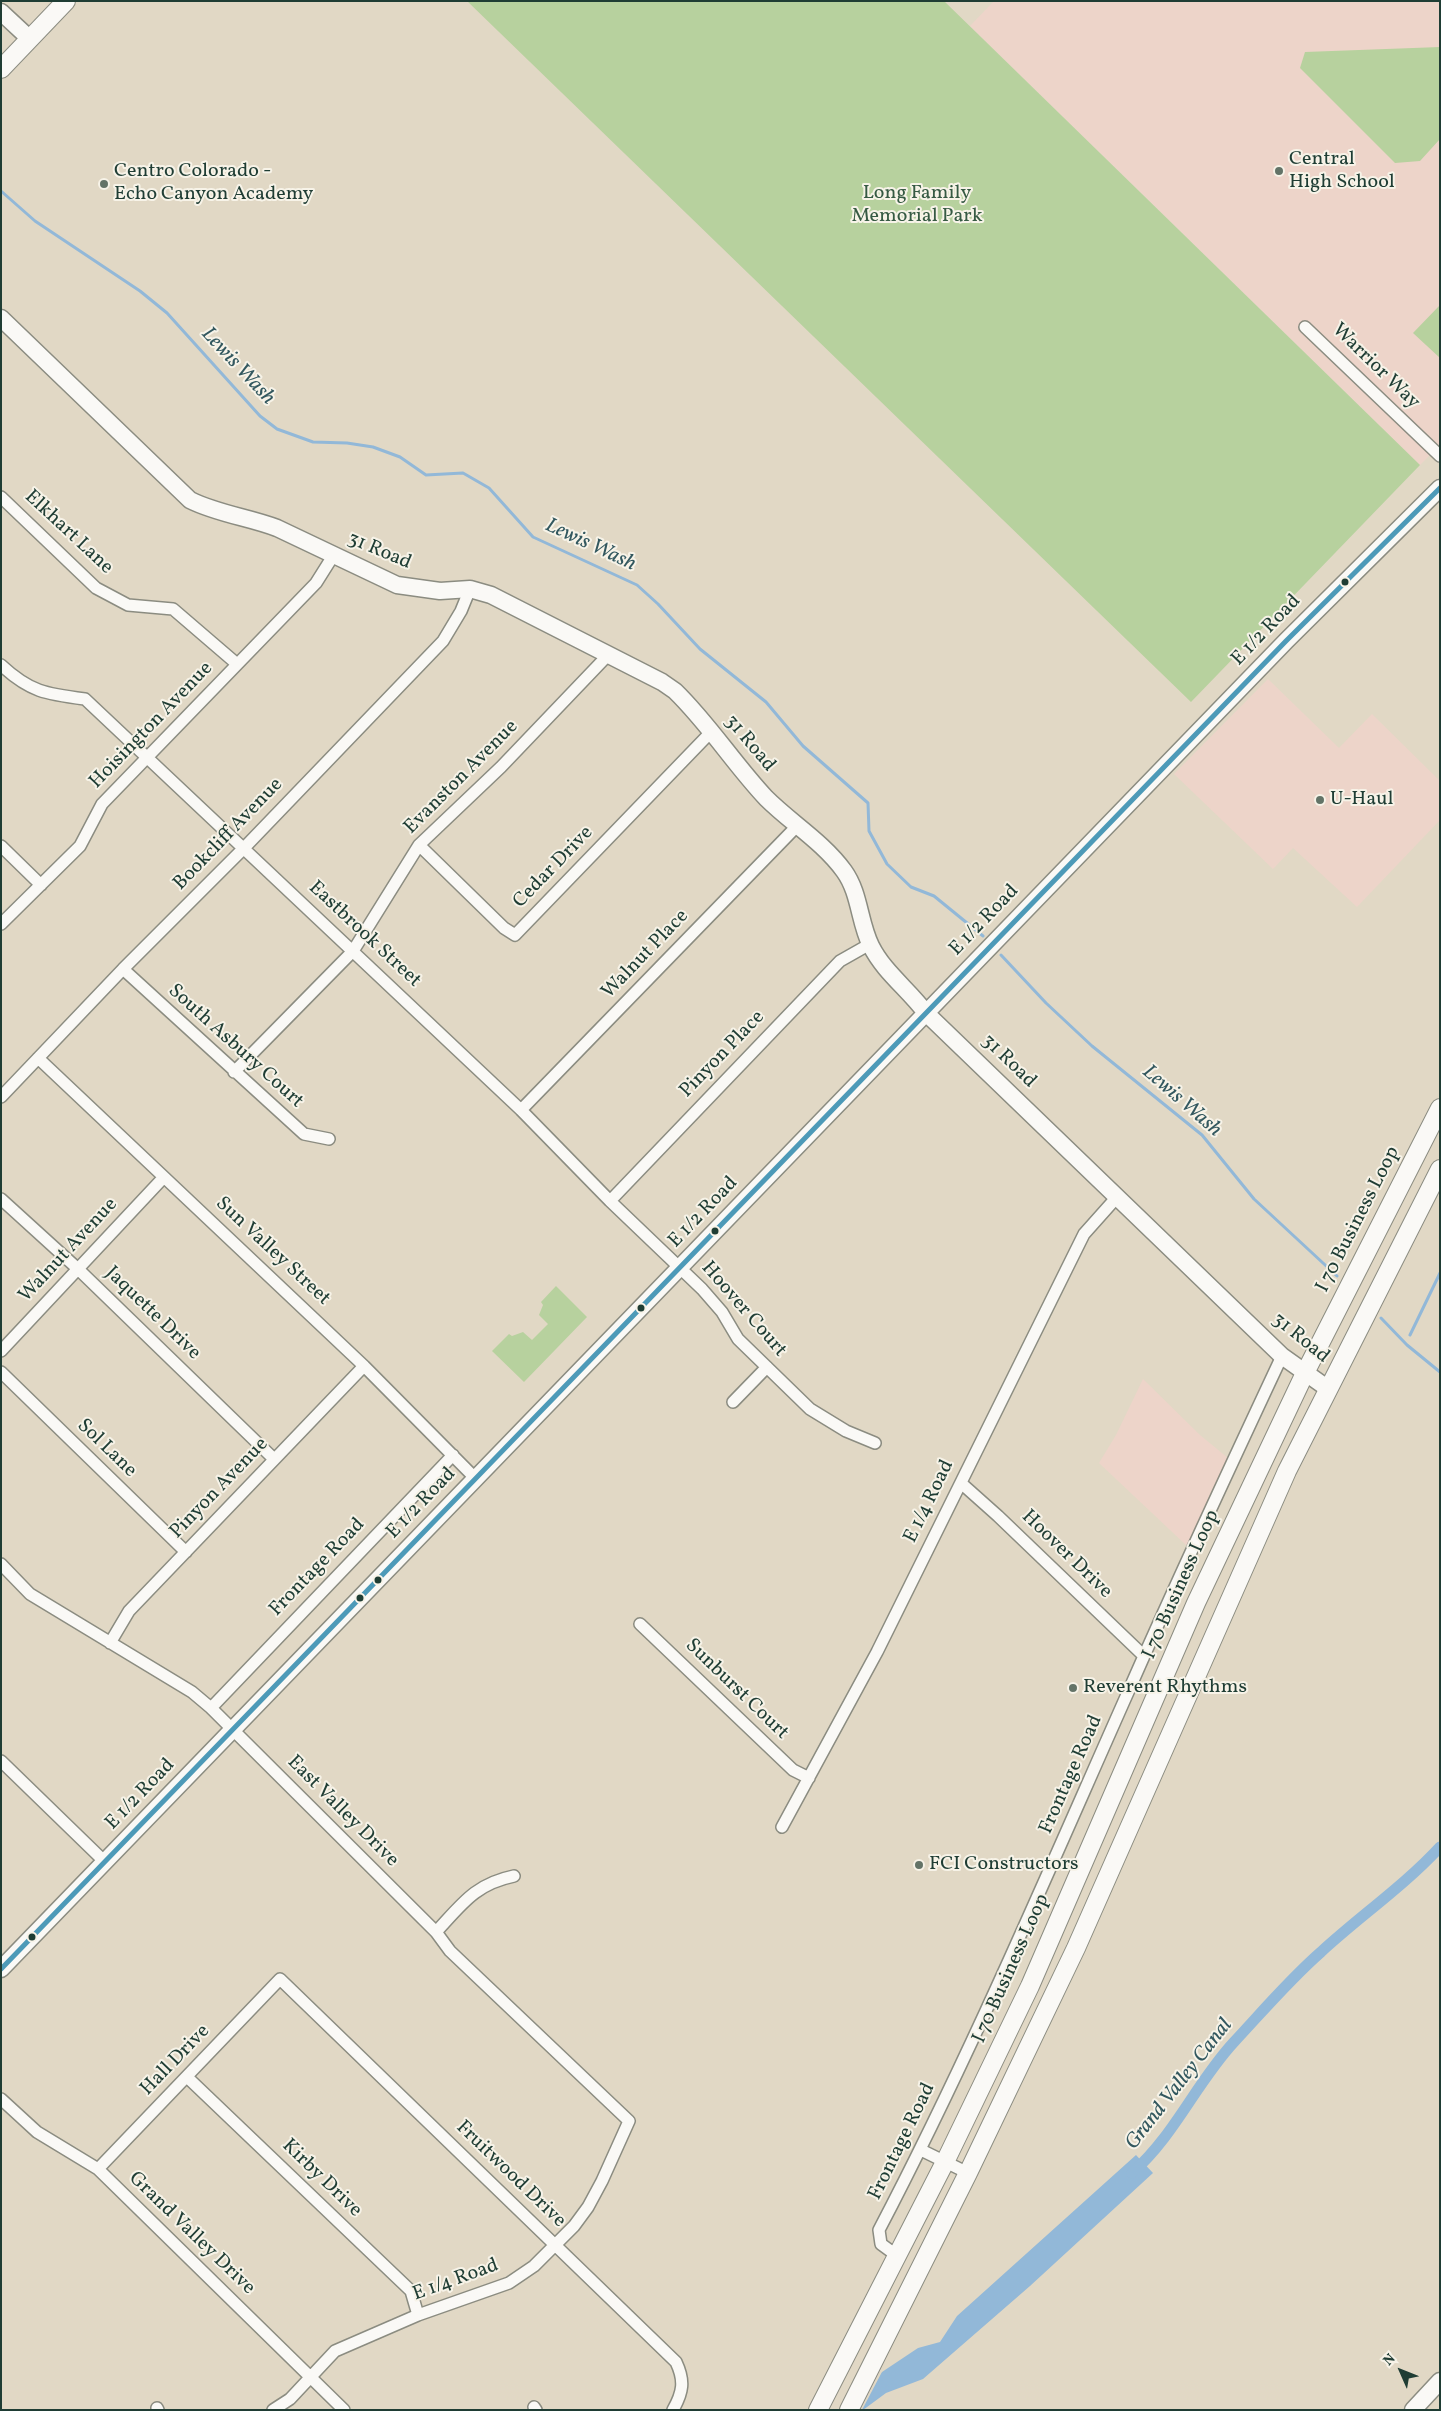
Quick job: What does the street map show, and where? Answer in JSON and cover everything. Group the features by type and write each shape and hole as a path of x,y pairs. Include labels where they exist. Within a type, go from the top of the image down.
{"main road":[{"path":"1,69 66,1"},
{"path":"1,12 30,39"},
{"name":"31 Road","path":"1,318 190,500 217,511 256,520 398,585 440,591 470,589 491,595 609,654 675,691 768,799 831,856 844,871 854,888 870,944 883,968 914,998 926,1013 1282,1356 1327,1388"},
{"name":"E 1/2 Road","path":"1,1969 1286,641 1440,488"},
{"name":"I 70 Business Loop","path":"818,2410 945,2162 1030,1986 1196,1602 1305,1373 1440,1108"},
{"path":"849,2410 968,2173 1076,1948 1223,1611 1287,1470 1440,1169"},
{"path":"1412,2410 1440,2381"}],"street":[{"name":"Warrior Way","path":"1305,327 1440,456"},
{"name":"Elkhart Lane","path":"1,497 96,588 128,605 172,608 238,664"},
{"name":"Hoisington Avenue","path":"1,924 80,846 102,804 316,583 333,556"},
{"name":"Bookcliff Avenue","path":"1,1097 122,969 244,848 443,640 461,611 470,589"},
{"name":"Evanston Avenue","path":"234,1072 353,951 419,845 501,767 609,654"},
{"name":"Eastbrook Street","path":"1,665 19,682 46,694 85,698 521,1110 610,1201 680,1268"},
{"name":"Cedar Drive","path":"419,845 504,928 515,935 711,732"},
{"name":"Walnut Place","path":"521,1110 797,826"},
{"path":"1,846 40,885"},
{"name":"Pinyon Place","path":"610,1201 840,961 870,944"},
{"name":"South Asbury Court","path":"122,969 304,1134 330,1139"},
{"name":"Sun Valley Street","path":"38,1058 364,1366 476,1479"},
{"name":"Walnut Avenue","path":"1,1351 164,1177"},
{"name":"E 1/4 Road","path":"782,1827 877,1652 1084,1234 1117,1197"},
{"name":"Jaquette Drive","path":"1,1199 78,1269 274,1459"},
{"name":"Hoover Court","path":"680,1268 722,1312 738,1339 810,1409 846,1431 875,1444"},
{"name":"Frontage Road","path":"896,2255 881,2244 879,2230 921,2150 1024,1930 1144,1656 1282,1356"},
{"name":"Pinyon Avenue","path":"110,1643 128,1611 364,1366"},
{"path":"733,1402 767,1367"},
{"name":"Sol Lane","path":"1,1372 186,1552"},
{"name":"Frontage Road","path":"211,1708 453,1455"},
{"name":"Hoover Drive","path":"961,1483 1144,1656"},
{"name":"East Valley Drive","path":"1,1564 30,1594 192,1692 211,1708 436,1932 450,1952 629,2121"},
{"name":"Sunburst Court","path":"640,1624 793,1770 809,1778"},
{"path":"1,1761 105,1862"},
{"path":"436,1932 472,1894 494,1880 514,1876"},
{"name":"Hall Drive","path":"98,2169 280,1979"},
{"name":"Fruitwood Drive","path":"280,1979 676,2362 684,2385 673,2410"},
{"name":"Kirby Drive","path":"187,2077 411,2291 418,2315"},
{"name":"Grand Valley Drive","path":"1,2099 37,2132 98,2169 344,2410"},
{"name":"E 1/4 Road","path":"273,2410 290,2399 335,2351 418,2315 509,2283 534,2266 588,2207 629,2121"},
{"path":"921,2150 968,2173"}],"shaded area":[{"name":"Central High School","path":"994,1 1440,1 1440,445 1420,465 970,26"},
{"name":"U-Haul","path":"1268,679 1339,748 1372,714 1440,781 1440,820 1357,907 1293,848 1273,869 1174,774"},
{"path":"1143,1379 1200,1435 1228,1458 1187,1546 1099,1463 1116,1435"}],"green space":[{"name":"Long Family Memorial Park","path":"467,1 944,1 1420,465 1191,702"},
{"path":"1440,47 1440,139 1420,161 1395,163 1300,68 1305,52"},
{"path":"1440,305 1440,358 1413,333"},
{"path":"556,1286 587,1317 524,1382 492,1351 509,1334 512,1336 523,1332 532,1340 548,1324 539,1315 543,1305 541,1302"}],"water":[{"path":"1136,2155 1153,2173 1030,2286 923,2379 886,2393 863,2410 825,2410 918,2348 940,2342 957,2316"}],"pier":[{"path":"884,2368 862,2410 823,2410 824,2408"}],"waterway":[{"name":"Lewis Wash","path":"1,191 35,221 140,291 167,313 260,416 277,429 313,442 347,443 373,447 400,457 426,475 463,473 489,488 533,537 637,585 658,604 700,649 766,702 803,746 868,803 869,831 887,864 911,887 934,896 983,936"},
{"name":"Lewis Wash","path":"1001,955 1046,1003 1092,1046 1202,1135 1254,1199 1337,1276"},
{"path":"1410,1335 1440,1273"},
{"name":"Lewis Wash","path":"1381,1318 1407,1345 1440,1372"},
{"name":"Grand Valley Canal","path":"1132,2173 1161,2142 1220,2058 1276,1996 1310,1962 1412,1875 1440,1847"}],"transit line":[{"path":"1,1969 1286,641 1440,488"}],"place":[{"name":"Central High School","path":"1279,171"},
{"name":"Centro Colorado - Echo Canyon Academy","path":"104,184"},
{"name":"U-Haul","path":"1320,800"},
{"name":"Reverent Rhythms","path":"1073,1688"},
{"name":"FCI Constructors","path":"919,1865"}]}
